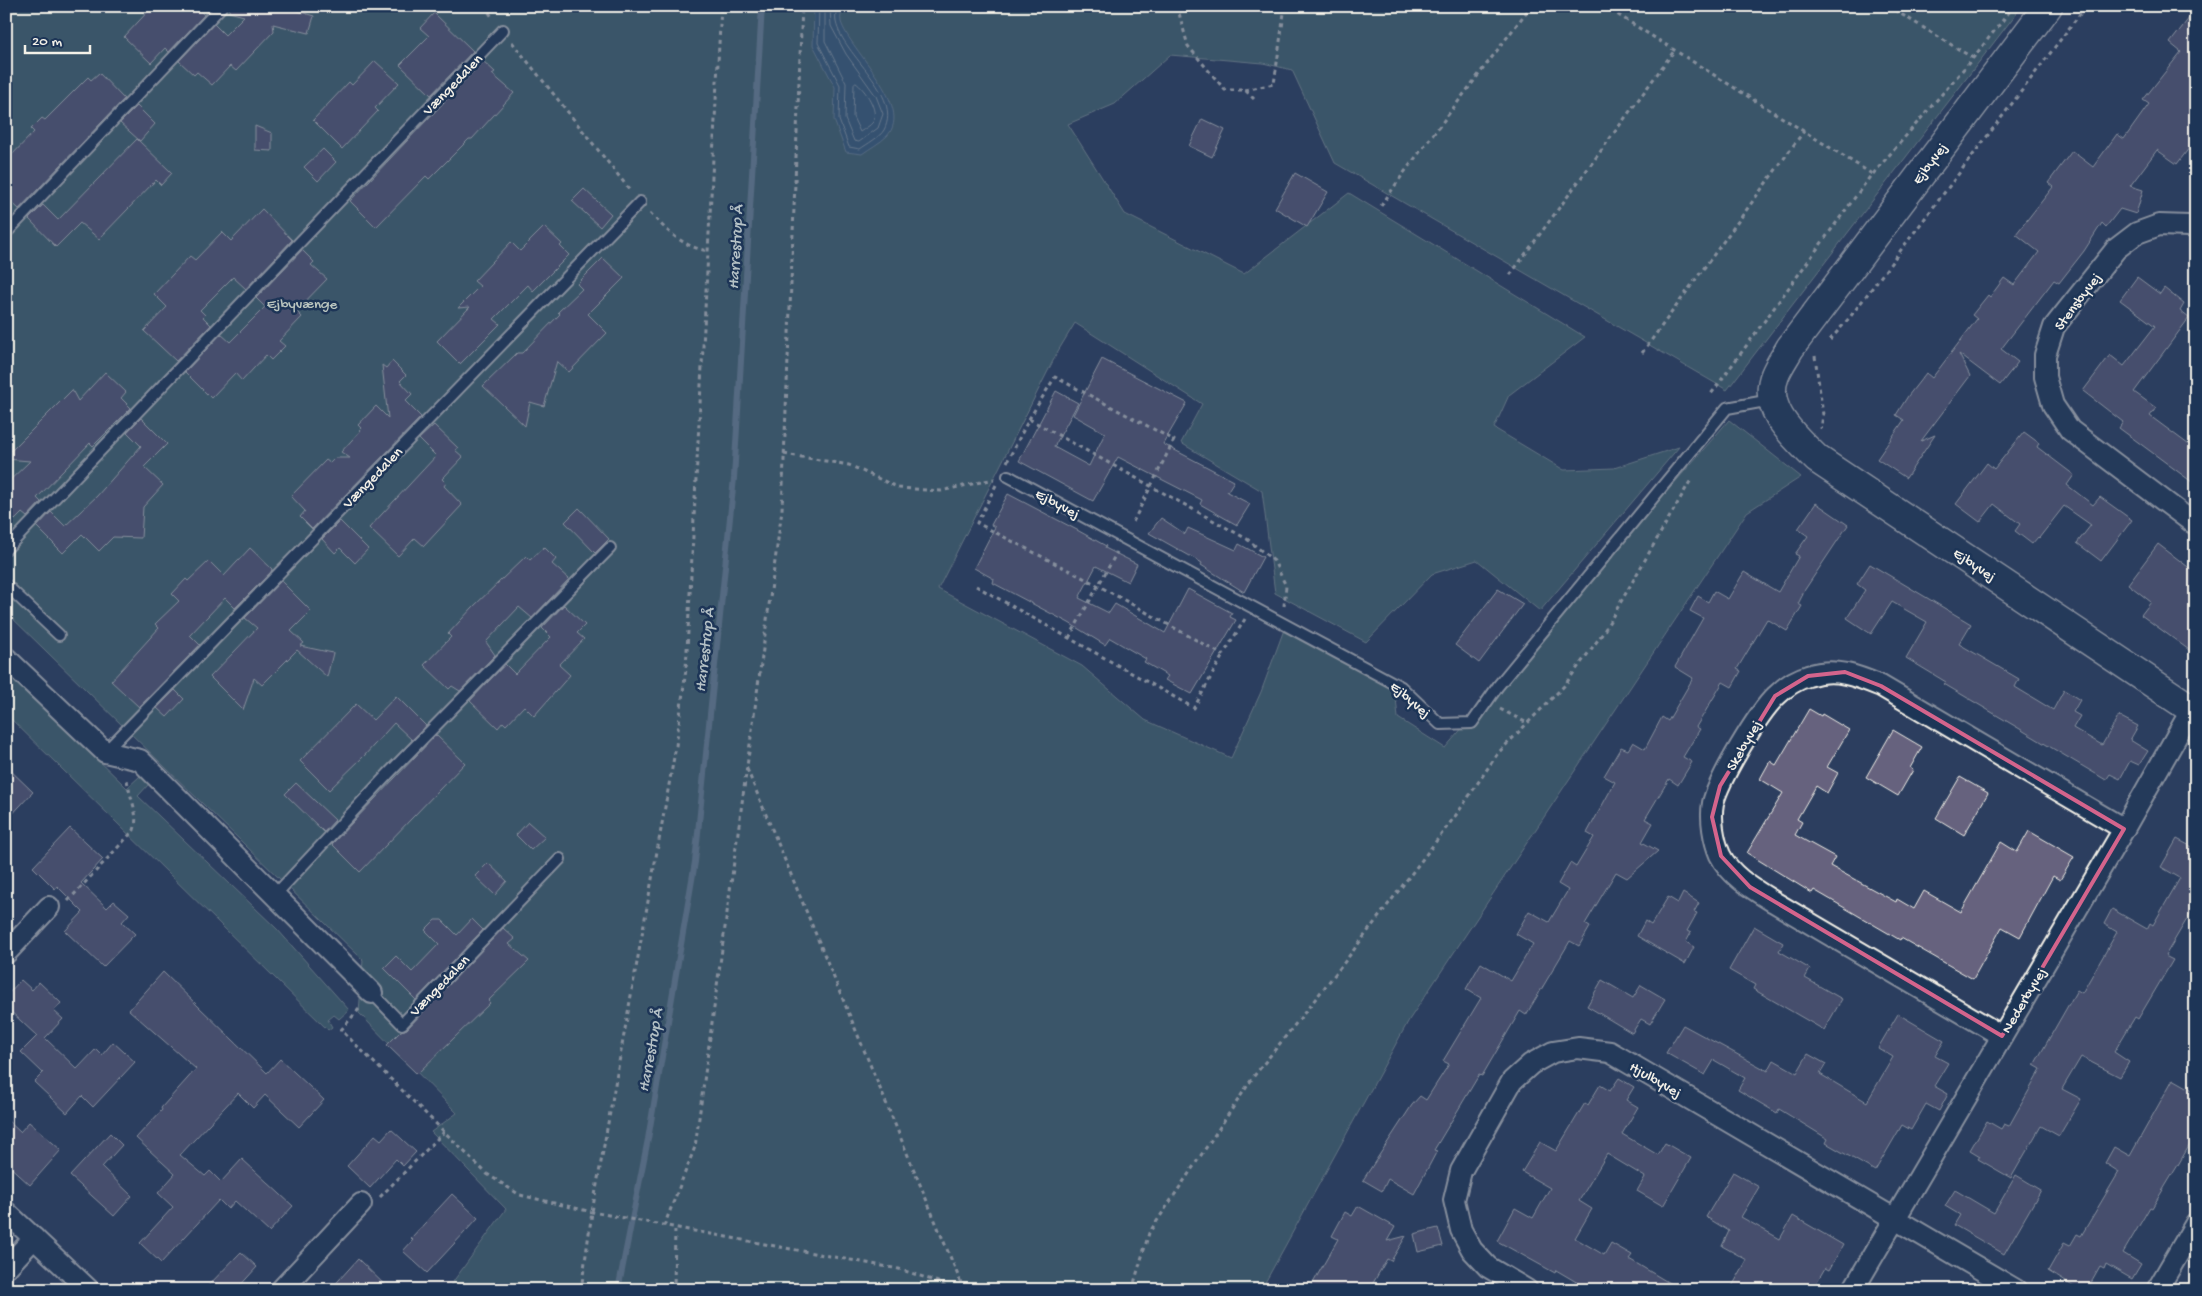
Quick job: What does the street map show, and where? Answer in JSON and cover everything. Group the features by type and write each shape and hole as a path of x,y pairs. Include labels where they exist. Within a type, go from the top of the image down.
{"street":[{"name":"Ejbyvej","path":"2048,6 1790,348 1775,376 1772,400 1786,428 1817,459 2194,711"},
{"name":"Stensbyvej","path":"2196,228 2158,225 2137,232 2116,249 2054,327 2045,355 2046,377 2053,405 2070,430 2196,525"},
{"path":"6,658 105,752"},
{"name":"Skebyvej","path":"2002,1036 1758,892 1733,872 1721,856 1714,836 1712,817 1716,795 1734,760 1759,718 1775,696 1808,676 1825,672 1845,672 1881,686 2124,829"},
{"name":"Nederbyvej","path":"1853,1290 2194,711"},
{"name":"Vængedalen","path":"105,752 140,760 276,894 372,993"},
{"path":"6,954 49,908"},
{"name":"Hjulbyvej","path":"1527,1290 1488,1267 1472,1250 1461,1230 1454,1200 1461,1172 1512,1081 1531,1064 1553,1052 1578,1048 1610,1052 2016,1290"},
{"path":"282,1290 362,1204"},
{"path":"6,1212 89,1290"},
{"path":"2156,1290 2196,1223"},
{"path":"6,1268 34,1238"}],"lane":[{"path":"6,233 222,6"},
{"name":"Vængedalen","path":"6,549 503,30"},
{"name":"Vængedalen","path":"105,752 640,202"},
{"name":"Ejbyvej","path":"1008,476 1401,687 1440,724 1472,723 1486,702 1727,408 1772,400"},
{"path":"276,894 388,774 610,548"},
{"path":"6,585 59,635"},
{"name":"Vængedalen","path":"372,993 402,1024 560,859"}],"path":[{"path":"484,6 640,202 680,241 695,249 709,252"},
{"path":"582,1290 592,1212 676,746 686,669 721,6"},
{"path":"664,1226 696,1147 782,510 802,6"},
{"path":"1176,6 1188,46 1225,90 1245,90 1274,84 1285,6"},
{"path":"1381,206 1402,174 1531,6"},
{"path":"1604,6 1872,174"},
{"path":"1888,6 1973,58"},
{"path":"1711,394 1872,174 1973,58 2014,6"},
{"path":"1826,343 1850,317 2086,6"},
{"path":"1510,275 1674,51"},
{"path":"1245,90 1254,99"},
{"path":"1642,353 1804,131"},
{"path":"1809,362 1821,349"},
{"path":"1815,356 1823,414 1817,459"},
{"path":"1008,476 1004,468 1029,419 1055,377 1174,440 1125,538 1069,638"},
{"path":"1029,419 1247,539 1274,561 1286,586 1283,623"},
{"path":"784,454 849,465 899,488 941,491 1000,478 977,523 1098,586 1223,655"},
{"path":"1132,1290 1149,1233 1254,1076 1340,968 1459,811 1498,753 1564,686 1603,634 1694,475"},
{"path":"976,586 1194,708 1223,655 1253,607"},
{"path":"1486,702 1528,723"},
{"path":"49,908 67,902 134,830 137,822 128,789 126,757"},
{"path":"747,768 964,1290"},
{"path":"372,993 341,1030 487,1174 520,1195 592,1212 899,1269 938,1282 950,1290"},
{"path":"362,1204 374,1203 444,1132"},
{"path":"674,1290 675,1227"}],"highlighted area":[{"path":"1845,672 1881,686 2124,829 2002,1036 1750,887 1721,856 1712,817 1720,786 1775,696 1808,676"}],"green space":[{"name":"Ejbyvænge","path":"6,6 570,6 583,10 610,6 2022,6 1727,390 1335,163 1292,70 1263,63 1170,55 1115,104 1068,124 1125,214 1244,274 1349,193 1585,337 1509,395 1494,428 1564,470 1614,468 1679,447 1540,611 1477,560 1432,574 1366,642 1275,593 1262,491 1181,443 1202,404 1075,323 1058,351 938,589 1082,666 1145,720 1231,758 1261,692 1285,627 1395,687 1398,718 1445,748 1729,420 1801,477 1747,512 1409,1020 1261,1290 447,1290 506,1209 431,1132 457,1113 359,1013 363,960 6,612"},
{"path":"6,670 127,788 140,776 149,784 138,796 277,929 349,1010 339,1019 334,1015 328,1020 332,1027 328,1030 6,714"}],"water":[{"path":"814,6 842,6 841,22 887,94 893,110 893,124 887,136 862,154 846,152 834,120 835,87 813,45"}],"building":[{"path":"153,6 196,6 204,15 169,52 165,48 151,63 124,37"},
{"path":"230,6 290,6 294,10 314,16 309,33 273,24 274,31 236,71 230,66 212,85 197,72 194,75 179,61 214,24 225,35 244,16 229,12"},
{"path":"2196,9 2196,139 2177,164 2157,150 2130,186 2143,190 2136,214 2120,209 2106,227 2102,223 2084,251 2059,283 2054,280 2001,349 2018,362 2000,385 1959,354 1970,376 1921,441 1935,435 1906,478 1877,459 1904,420 1896,415 1926,373 1932,378 1977,319 1972,315 1988,295 1990,297 2004,278 2014,285 2039,252 2016,234 2053,187 2048,183 2072,151 2093,167 2117,134 2124,139 2149,104 2143,100 2181,52 2170,43"},
{"path":"434,13 473,51 431,95 400,65 429,36 420,28"},
{"path":"375,61 399,83 375,108 378,111 342,149 313,120 349,82 352,85"},
{"path":"483,61 495,72 492,74 514,93 472,139 469,139 429,179 426,176 376,227 350,201"},
{"path":"99,73 124,99 19,209 6,197 6,161 34,132 31,129 42,118 45,120 88,77 91,80"},
{"path":"137,106 155,124 140,141 120,123"},
{"path":"1202,119 1225,130 1212,157 1189,146"},
{"path":"255,126 272,133 272,151 255,150"},
{"path":"137,139 172,173 161,185 156,180 99,239 80,223 56,247 29,219 43,205 58,220"},
{"path":"323,149 336,162 318,181 304,167"},
{"path":"1295,173 1328,192 1307,227 1275,208"},
{"path":"584,189 611,214 600,227 572,201"},
{"path":"262,209 292,240 246,289 233,277 200,310 205,315 203,317 211,325 176,361 144,331 167,307 154,294 190,256 195,260 222,232 231,241"},
{"path":"544,227 562,244 560,246 569,255 533,291 528,285 494,319 500,324 460,364 437,341 470,307 458,308 480,286 474,281 511,242 520,251"},
{"path":"302,250 314,262 311,265 327,279 296,311 302,317 279,341 285,346 271,360 266,355 242,381 235,373 211,398 185,372 221,334 230,342 265,307 256,298"},
{"path":"603,258 624,278 588,314 607,333 569,372 557,361 544,406 530,402 525,426 483,386 517,353 522,353 560,314 558,312 582,289 577,284"},
{"path":"2137,277 2160,294 2164,288 2184,304 2180,311 2189,318 2134,392 2156,408 2150,416 2196,450 2196,485 2119,428 2123,422 2083,391 2110,355 2124,366 2155,326 2120,300"},
{"path":"1102,359 1187,403 1163,444 1234,481 1227,492 1250,504 1237,525 1200,504 1202,500 1118,457 1093,501 1019,461 1056,391 1078,403 1054,447 1089,466 1105,433 1073,415"},
{"path":"392,361 406,375 400,381 412,394 405,401 421,417 312,529 300,517 305,511 291,496 326,460 330,463 335,458 350,458 341,452 362,429 358,425 376,406 388,418 382,365 386,368"},
{"path":"105,372 126,392 121,398 131,408 93,446 90,443 37,498 41,502 27,517 22,513 15,520 6,511 6,484 30,461 6,459 6,456 72,390 78,401"},
{"path":"141,418 167,444 144,467 163,485 143,507 141,538 113,537 99,551 82,534 63,553 37,527 51,512 65,526 97,496 141,446 127,432"},
{"path":"434,425 458,448 455,450 463,457 442,479 446,483 444,486 462,505 424,546 415,538 398,556 369,528 436,456 419,439"},
{"path":"2024,432 2039,443 2037,447 2074,475 2067,485 2093,505 2100,497 2132,520 2101,561 2077,543 2091,525 2064,506 2032,544 2015,531 2020,524 1994,504 1980,522 1956,504 1987,463 1994,469"},
{"path":"1008,494 1137,564 1128,582 1096,566 1079,598 1109,613 1115,604 1165,633 1188,589 1232,613 1230,617 1236,620 1192,694 1165,680 1168,676 1144,662 1146,659 1110,638 1105,645 1069,623 993,583 994,579 974,568 995,527 991,525"},
{"path":"1816,503 1848,525 1802,594 1798,604 1802,606 1787,631 1767,619 1737,669 1741,671 1732,687 1723,682 1696,727 1700,729 1683,757 1692,762 1678,785 1669,779 1645,819 1653,823 1642,842 1658,851 1627,878 1616,872 1585,924 1590,927 1579,946 1570,941 1526,1015 1520,1011 1482,1076 1479,1075 1434,1150 1437,1151 1414,1194 1388,1179 1382,1191 1363,1180 1412,1105 1420,1096 1426,1100 1449,1064 1443,1061 1481,998 1466,989 1481,963 1511,981 1533,944 1516,934 1529,911 1549,922 1568,890 1558,884 1570,863 1576,867 1594,837 1587,833 1615,782 1604,776 1621,747 1628,750 1633,742 1645,749 1662,717 1668,721 1693,678 1675,667 1703,618 1690,611 1698,596 1708,602 1714,591 1728,599 1744,572 1778,592 1799,556 1795,554 1808,536 1798,529"},
{"path":"579,508 609,539 595,553 565,522"},
{"path":"1161,518 1185,534 1188,528 1236,550 1239,544 1263,557 1244,592 1201,565 1202,563 1149,533"},
{"path":"340,521 368,549 355,563 340,548 335,553 322,539"},
{"path":"2158,544 2196,573 2196,655 2141,615 2151,602 2128,584"},
{"path":"544,547 556,559 552,564 569,579 532,618 519,607 486,642 495,655 460,691 452,686 449,689 424,665 451,637 448,634 473,607 526,556 530,560"},
{"path":"250,548 272,569 271,572 235,608 225,598 190,635 200,645 139,707 111,681 159,628 155,624 179,601 172,594 186,579 188,581 209,561 224,576"},
{"path":"1870,564 1971,624 1959,644 2019,679 2015,687 2053,710 2064,690 2080,700 2073,712 2080,716 2073,728 2102,745 2119,716 2138,726 2130,740 2148,751 2139,765 2130,761 2120,779 2110,774 2106,780 1944,684 1946,682 1906,658 1927,622 1892,602 1871,634 1847,618 1865,590 1857,584"},
{"path":"281,581 311,611 291,631 304,643 300,646 333,653 327,677 297,650 262,685 254,678 243,710 210,677 257,628 245,618"},
{"path":"1498,589 1523,604 1479,663 1455,645"},
{"path":"564,605 585,625 577,633 584,639 559,665 570,675 534,716 524,706 506,725 503,722 498,728 470,701 505,664 515,674 551,637 542,628"},
{"path":"175,690 184,699 167,717 157,708"},
{"path":"396,696 426,726 412,740 394,723 329,790 300,761 356,704 373,720"},
{"path":"1809,709 1821,716 1822,714 1849,730 1827,767 1838,773 1827,793 1816,786 1797,819 1802,822 1795,835 1835,857 1830,866 1896,902 1897,899 1914,909 1924,891 1961,912 2001,842 2017,852 2029,831 2074,857 2060,880 2053,876 2020,937 2002,927 1973,979 1901,938 1900,940 1814,890 1812,893 1747,853 1783,793 1760,779 1770,761 1776,765"},
{"path":"1893,730 1922,747 1910,768 1913,770 1898,796 1866,777"},
{"path":"436,735 465,763 360,872 332,844"},
{"path":"6,766 33,792 6,821"},
{"path":"1960,777 1988,793 1964,835 1936,818"},
{"path":"296,783 335,820 324,832 285,794"},
{"path":"528,822 545,837 531,850 516,835"},
{"path":"70,828 103,859 81,883 107,908 114,901 129,914 122,922 135,934 103,967 65,931 83,912 57,886 55,889 33,867"},
{"path":"2177,839 2196,849 2196,904 2165,956 2173,960 2138,1019 2135,1017 2114,1052 2129,1062 2120,1077 2081,1057 2062,1089 2081,1099 2059,1136 2041,1126 2011,1178 1978,1159 1980,1156 1970,1150 1987,1121 2001,1129 2004,1124 2009,1126 2041,1069 2034,1065 2077,990 2082,993 2117,932 2104,924 2112,909 2147,929 2150,923 2153,925 2180,878 2161,867"},
{"path":"488,863 507,881 495,895 475,876"},
{"path":"1683,893 1699,903 1694,912 1697,913 1687,931 1691,933 1686,942 1694,947 1685,964 1637,936 1645,921 1651,925 1668,897 1678,903"},
{"path":"472,919 483,930 416,1000 384,968 396,956 412,972 439,944 425,930 435,920 442,920 457,935"},
{"path":"1754,926 1783,943 1779,951 1810,969 1805,978 1842,999 1824,1030 1753,989 1755,985 1729,970"},
{"path":"503,928 515,939 509,944 529,961 488,1001 490,1003 417,1074 387,1045 401,1031 407,1029"},
{"path":"163,972 267,1073 280,1059 324,1100 299,1127 265,1095 253,1108 238,1093 180,1155 205,1176 210,1171 221,1182 242,1159 293,1206 269,1232 235,1201 228,1209 219,1200 161,1263 140,1243 173,1207 158,1193 175,1174 136,1138 196,1069 129,1010"},
{"path":"21,980 32,990 39,982 61,1003 54,1011 63,1019 45,1038 77,1069 96,1049 102,1055 113,1042 135,1062 93,1107 82,1096 67,1113 34,1082 43,1073 21,1052 37,1036 6,1007 6,996"},
{"path":"1602,980 1633,998 1641,985 1665,999 1650,1024 1641,1019 1632,1033 1587,1006"},
{"path":"1898,1014 1944,1041 1935,1056 1948,1063 1934,1086 1948,1094 1939,1111 1926,1104 1911,1130 1902,1125 1875,1171 1826,1143 1828,1139 1779,1109 1777,1113 1738,1090 1745,1078 1714,1060 1705,1075 1666,1053 1683,1025 1768,1071 1774,1060 1797,1073 1808,1054 1826,1064 1820,1074 1867,1102 1893,1057 1878,1048"},
{"path":"1619,1078 1634,1087 1626,1100 1638,1107 1622,1134 1658,1155 1665,1143 1691,1158 1663,1206 1637,1191 1645,1177 1607,1154 1579,1201 1592,1209 1575,1238 1604,1255 1611,1243 1632,1255 1629,1259 1681,1290 1590,1290 1556,1270 1555,1273 1497,1241 1515,1208 1533,1218 1550,1188 1522,1172 1540,1142 1556,1151 1585,1103 1588,1105 1600,1085 1610,1091"},
{"path":"2173,1079 2196,1092 2196,1134 2123,1253 2141,1264 2132,1279 2106,1264 2104,1269 2100,1267 2087,1290 2079,1290 2048,1271 2064,1243 2070,1246 2077,1234 2081,1236 2119,1172 2105,1163 2114,1147 2130,1156"},
{"path":"6,1119 20,1132 29,1122 61,1150 30,1185 6,1163"},
{"path":"391,1129 416,1152 403,1166 396,1159 370,1188 347,1166 375,1135 381,1140"},
{"path":"110,1133 122,1145 102,1167 132,1196 114,1216 70,1176"},
{"path":"1733,1172 1759,1187 1741,1217 1780,1239 1793,1216 1843,1245 1829,1270 1825,1268 1812,1290 1730,1290 1747,1260 1722,1246 1729,1231 1706,1217"},
{"path":"2016,1175 2041,1190 2004,1254 1954,1225 1960,1215 1945,1206 1955,1190 1994,1213"},
{"path":"452,1194 478,1218 427,1273 403,1251 413,1240 411,1238"},
{"path":"1358,1206 1395,1227 1387,1241 1406,1236 1391,1261 1387,1259 1369,1290 1309,1290 1338,1239 1332,1236 1345,1212 1352,1216"},
{"path":"1438,1228 1443,1246 1418,1252 1414,1234"},
{"path":"241,1252 257,1267 236,1290 204,1290"},
{"path":"358,1259 390,1290 330,1290"}],"waterway":[{"name":"Harrestrup Å","path":"618,1290 648,1139 695,862 734,478 762,6"}]}
